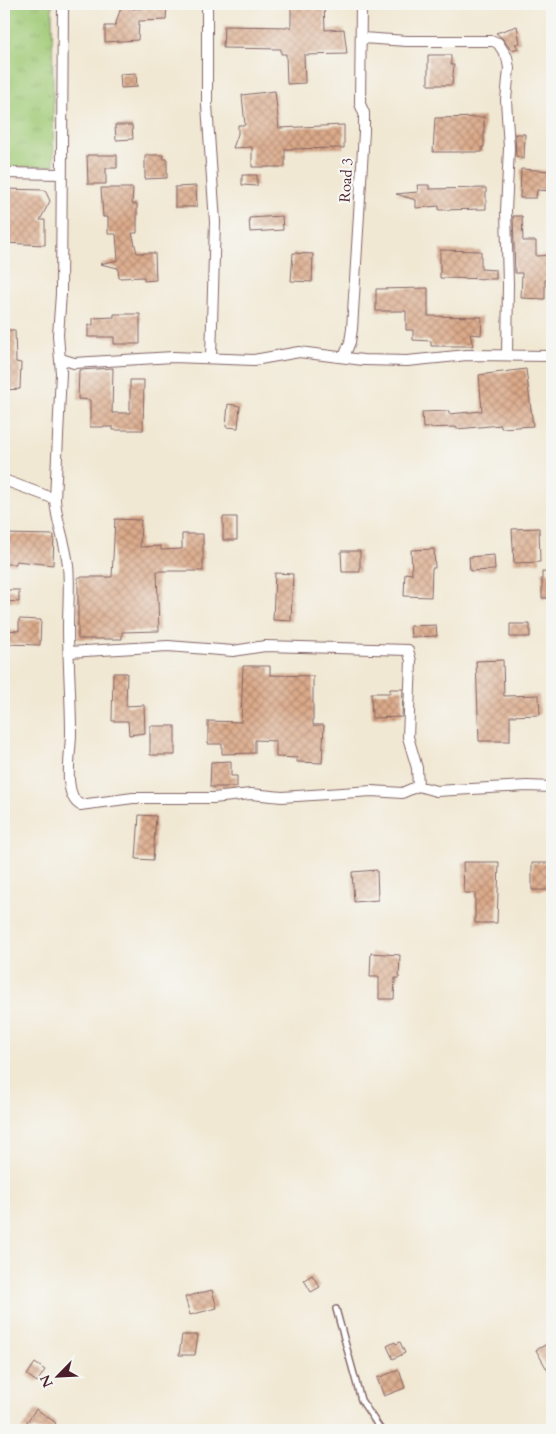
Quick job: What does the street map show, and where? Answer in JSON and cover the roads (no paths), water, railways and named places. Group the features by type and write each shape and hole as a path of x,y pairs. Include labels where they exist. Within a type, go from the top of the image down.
{"street":[{"path":"63,4 61,294 58,335 61,373 55,512 64,538 70,593 71,742 69,792 74,801 80,805 133,798 213,798 251,794 282,797 372,791 402,792 418,786 436,791 527,786 552,787"},
{"path":"208,4 207,105 214,222 211,357"},
{"name":"Road 3","path":"344,356 350,342 352,329 363,152 364,113 360,104 361,4"},
{"path":"362,38 407,41 493,41 498,43 507,57 509,68 506,100 509,148 506,210 507,356"},
{"path":"4,173 61,174"},
{"path":"60,359 74,363 211,357 254,360 299,352 344,356 363,360 407,361 467,355 552,356"},
{"path":"61,373 74,363"},
{"path":"4,480 55,499"},
{"path":"69,652 168,646 233,652 265,646 408,650 411,661 408,737 417,768 418,786"}],"lane":[{"path":"336,1309 361,1400 381,1430"}]}
